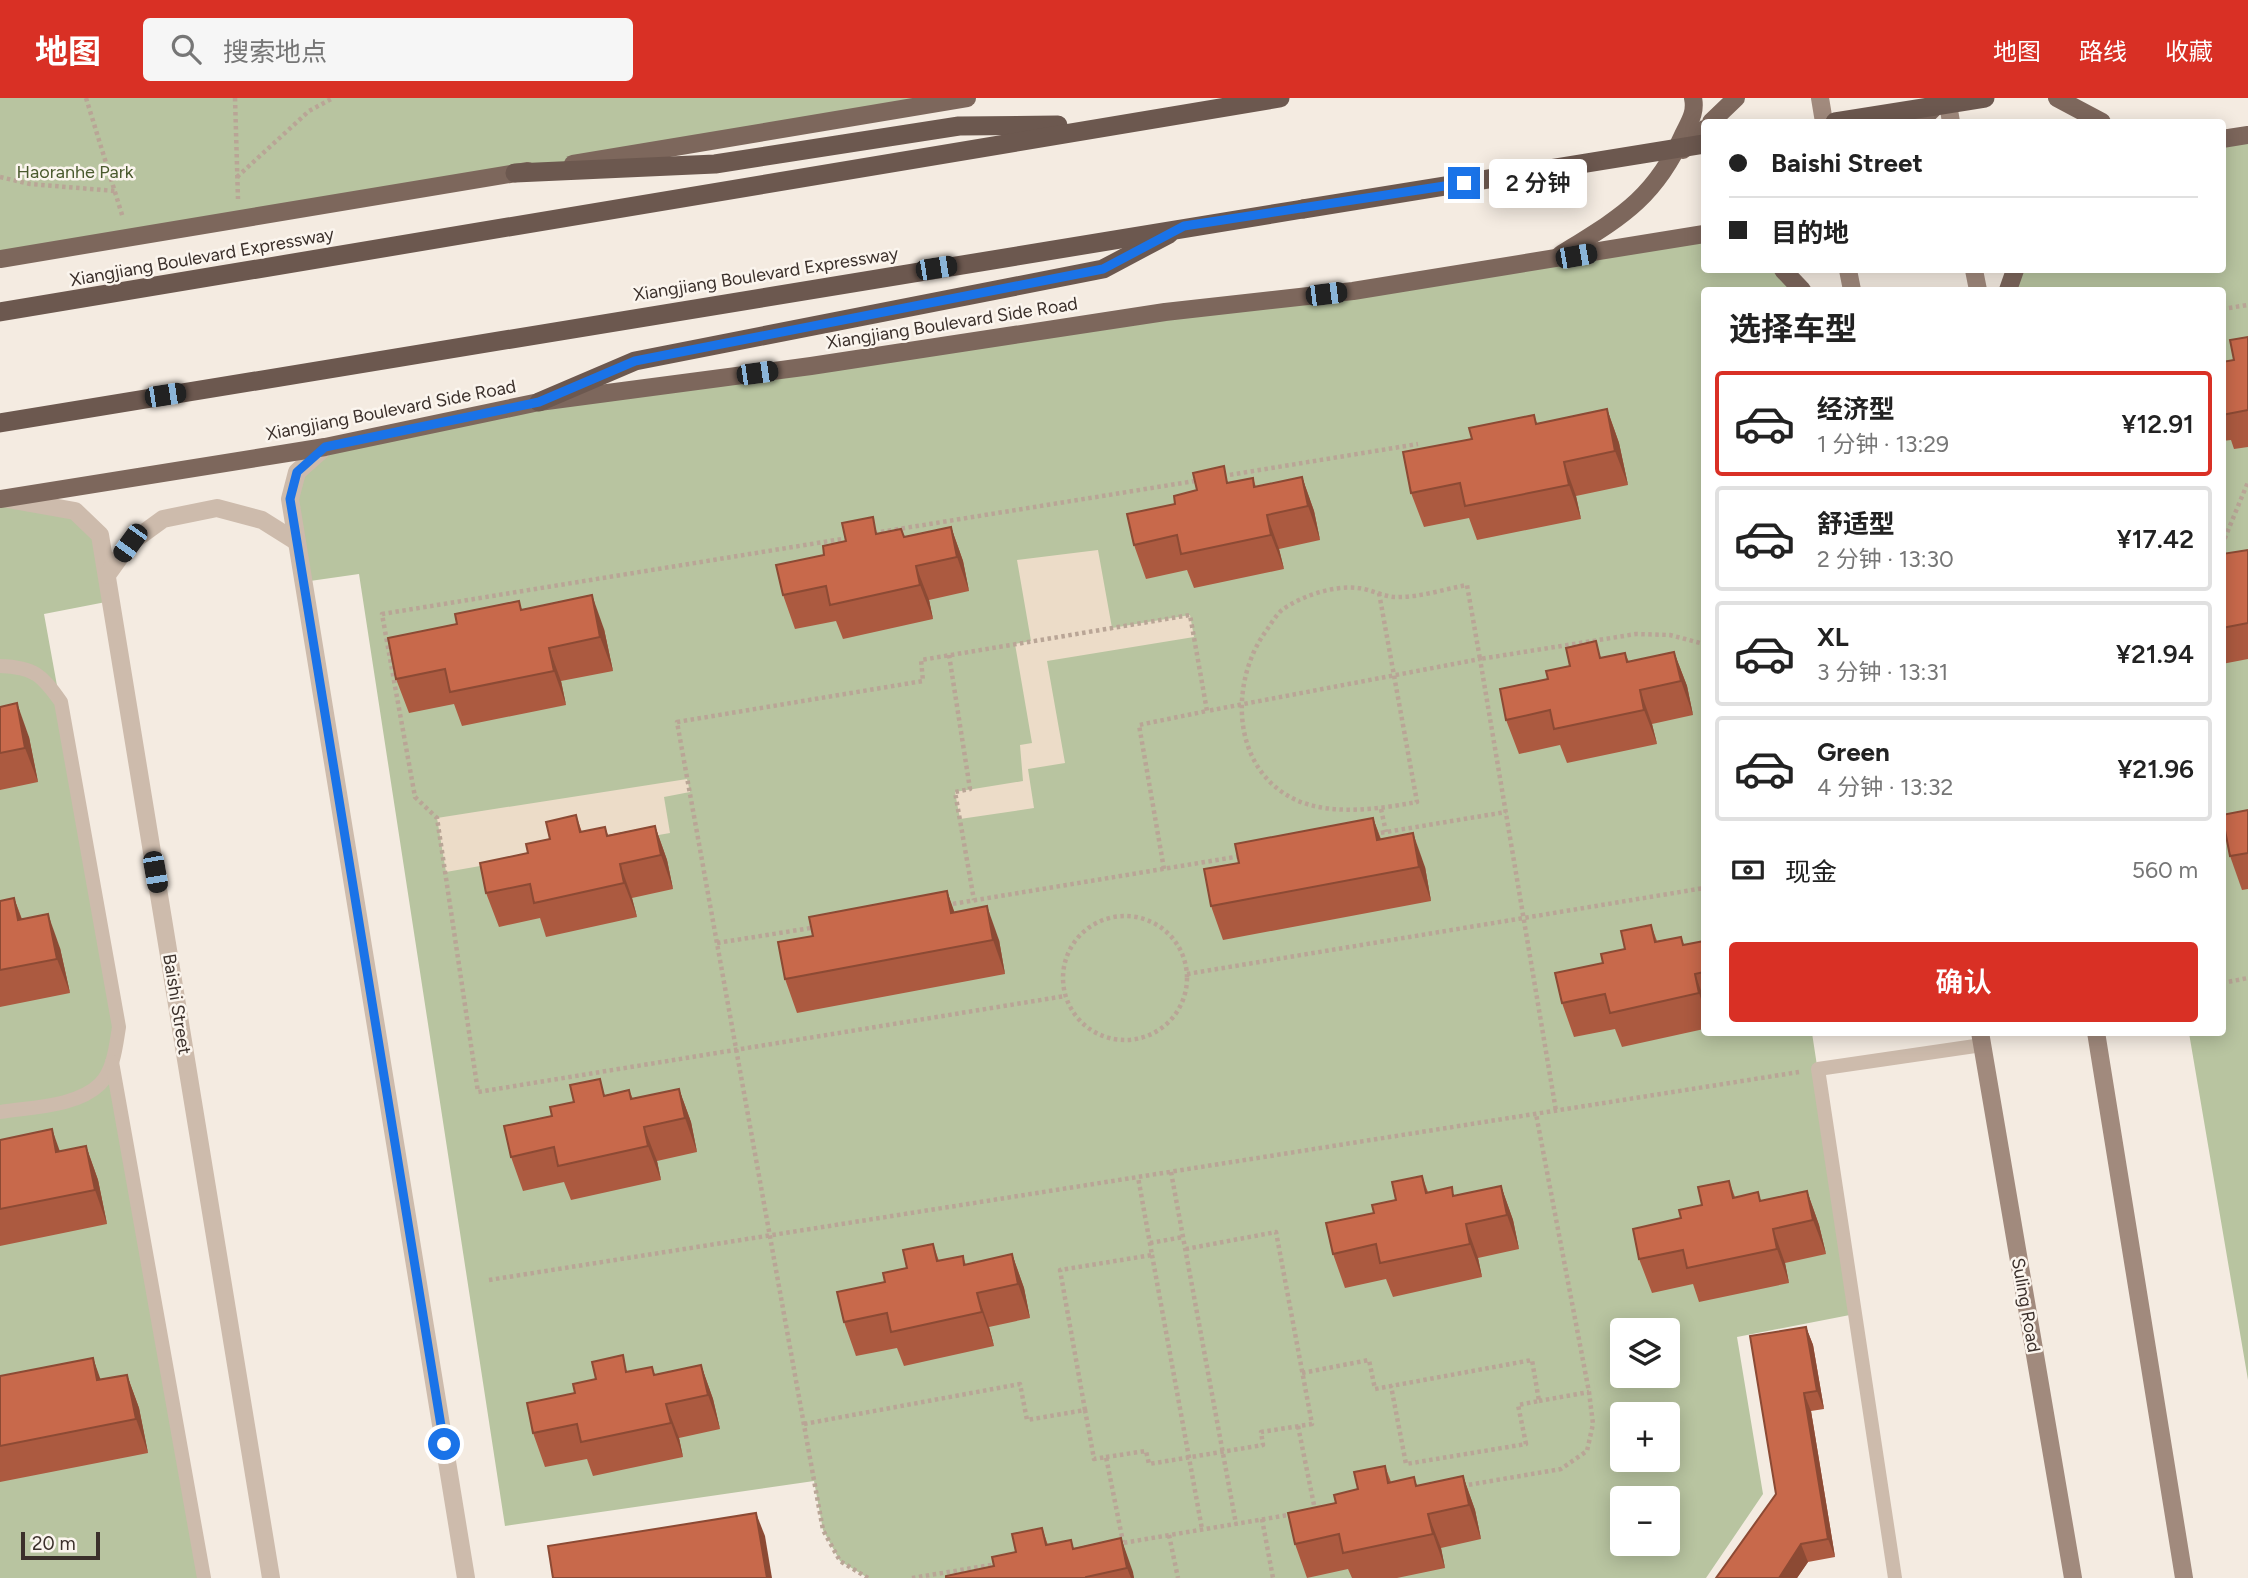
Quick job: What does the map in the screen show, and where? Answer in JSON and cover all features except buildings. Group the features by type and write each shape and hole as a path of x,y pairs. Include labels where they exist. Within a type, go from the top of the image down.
{"highway":[{"name":"Xiangjiang Boulevard Expressway","path":"0,312 1280,98"},
{"path":"1854,119 1985,98"},
{"path":"514,173 716,164 959,126 1119,124"},
{"name":"Xiangjiang Boulevard Expressway","path":"0,422 1184,226 1701,144"},
{"path":"539,402 635,361 1103,269 1184,226"}],"main road":[{"path":"0,259 967,98"},
{"path":"1671,163 1695,108 1693,98"},
{"path":"1714,119 1735,98"},
{"path":"1820,98 1824,119"},
{"path":"1923,119 1945,98 1950,119"},
{"path":"2057,98 2096,119"},
{"path":"1551,260 1632,209 1701,132"},
{"path":"2226,138 2248,135"},
{"name":"Xiangjiang Boulevard Side Road","path":"2,499 325,447 539,402 1551,260 1701,235"},
{"path":"1786,273 1799,287"},
{"path":"2097,1036 2184,1578"},
{"name":"Suling Road","path":"1981,1039 2073,1578"}],"street":[{"path":"325,447 297,472 290,499 466,1578"},
{"name":"Baishi Street","path":"2,499 75,511 100,535 271,1578"},
{"path":"107,575 130,543 163,519 217,508 262,520 297,542"}],"lane":[{"path":"0,666 24,667 44,679 61,702 119,1027 112,1062 100,1084 79,1098 0,1112"},
{"path":"1895,1578 1818,1069 1981,1039"},
{"path":"112,1062 204,1578"}],"path":[{"path":"86,98 129,238"},
{"path":"235,98 239,220"},
{"path":"237,177 309,111 333,98"},
{"path":"0,177 30,184 115,191"},
{"path":"2226,308 2248,305"},
{"path":"866,535 1418,444"},
{"path":"2226,535 2248,482"},
{"path":"852,537 382,614 415,797 437,818 478,1092 737,1052 1065,996"},
{"path":"1379,593 1416,803 1381,808 1325,808 1295,799 1266,779 1244,740 1241,683 1250,654 1282,611 1316,593 1356,587 1398,597 1467,585 1556,1111"},
{"path":"868,1578 840,1561 823,1530 677,722 923,681 921,660 1190,615 1207,711"},
{"path":"1164,869 1139,724 1480,659 1636,634 1670,635 1701,643"},
{"path":"949,655 970,789 955,792 974,900"},
{"path":"1381,808 1386,832"},
{"path":"1360,836 1506,812"},
{"path":"933,907 1243,856"},
{"path":"1187,974 1701,888"},
{"path":"1135,916 1155,923 1171,937 1183,954 1187,974 1185,995 1177,1013 1163,1028 1146,1037 1115,1039 1088,1028 1074,1014 1065,996 1062,975 1067,955 1078,937 1094,924 1114,917 1135,916"},
{"path":"717,943 825,925"},
{"path":"2226,982 2248,978"},
{"path":"489,1280 1818,1069"},
{"path":"1452,1487 1562,1469 1587,1451 1593,1424 1536,1114"},
{"path":"1171,1172 1236,1524"},
{"path":"1139,1177 1202,1530"},
{"path":"1152,1255 1060,1270 1094,1460 1146,1451 1149,1464 1223,1452 1263,1445 1261,1432 1312,1424 1276,1232 1186,1249"},
{"path":"1150,1244 1183,1237"},
{"path":"1302,1373 1369,1360 1375,1389 1532,1360 1539,1401"},
{"path":"804,1424 1020,1384 1027,1420 1085,1410"},
{"path":"1391,1386 1406,1464 1526,1444 1518,1405 1588,1392"},
{"path":"1298,1426 1315,1510"},
{"path":"1106,1457 1123,1543"},
{"path":"1110,1545 1328,1508"},
{"path":"1262,1519 1273,1578"},
{"path":"1169,1535 1178,1578"},
{"path":"912,1578 1005,1563"}],"green space":[{"name":"Haoranhe Park","path":"0,98 967,98 0,259"},
{"path":"2248,135 2248,1380 2190,1036 2226,1036 2226,287 2009,287 2014,273 2226,273 2226,139"},
{"path":"1701,234 1701,273 1786,273 1799,287 1701,287 1701,1036 1812,1036 1855,1314 1737,1337 1763,1494 1706,1578 868,1578 840,1561 823,1530 814,1481 505,1526 359,574 303,582 297,472 325,447 539,402"},
{"path":"0,499 75,511 100,535 111,601 44,614 119,1027 112,1062 204,1578 0,1578"}],"shaded area":[{"path":"1098,550 1112,628 1190,615 1194,637 1047,661 1065,763 1028,769 1034,808 960,819 955,792 1023,781 1020,745 1032,743 1015,644 1031,641 1017,560"},
{"path":"687,779 690,792 664,797 670,833 446,872 437,818"}],"route":[{"path":"444,1444 290,499 297,472 325,447 539,402 635,361 1103,269 1184,226 1464,183"}]}
